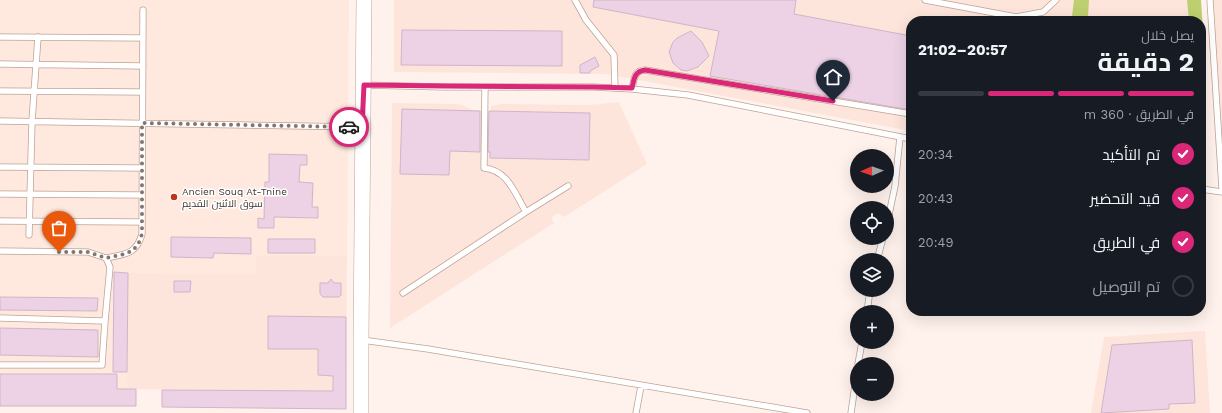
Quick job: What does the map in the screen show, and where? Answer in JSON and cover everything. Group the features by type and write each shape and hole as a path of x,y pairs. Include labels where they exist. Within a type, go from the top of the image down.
{"street":[{"path":"361,413 364,0"}],"lane":[{"path":"575,0 586,20 614,55 615,88"},
{"path":"925,0 1011,16"},
{"path":"1021,16 1043,12 1056,0"},
{"path":"1210,0 1222,188"},
{"path":"0,251 88,252 106,258 132,251 138,245 142,234 143,10"},
{"path":"0,37 143,38"},
{"path":"29,235 32,121 38,37"},
{"path":"0,64 143,66"},
{"path":"632,88 635,75 639,71 645,70 906,113"},
{"path":"364,85 632,88 688,95 906,138"},
{"path":"485,87 484,168 498,171 505,177 526,212"},
{"path":"0,91 142,92"},
{"path":"0,121 362,127"},
{"path":"892,201 895,186 900,137"},
{"path":"0,167 142,168"},
{"path":"403,293 568,186"},
{"path":"1206,190 1222,192"},
{"path":"0,194 142,195"},
{"path":"0,221 142,222"},
{"path":"0,365 102,365 110,267 106,258"},
{"path":"0,318 105,321"},
{"path":"361,339 808,413"},
{"path":"636,413 641,386"},
{"path":"850,413 852,401"}],"shaded area":[{"name":"Ancien Souq At-Tnine سوق الاثنين القديم","path":"0,0 349,0 347,256 256,256 256,274 128,273 127,389 0,389"},
{"path":"394,0 1187,0 1189,16 906,16 906,130 606,74 394,72"},
{"path":"1208,0 1222,0 1222,184"},
{"path":"619,102 647,164 564,217 558,213 551,218 554,223 390,328 392,103 456,104 473,110 491,111 491,106 502,104 588,105"},
{"path":"256,256 347,256 346,391 127,389 128,273 256,274"},
{"path":"1205,331 1210,413 1091,413 1104,337"}],"green space":[{"path":"1074,0 1089,0 1088,16 1072,16"},
{"path":"1187,0 1201,0 1202,16 1189,16"}],"building":[{"path":"594,0 796,0 794,14 906,35 906,109 710,76 719,31 593,7"},
{"path":"402,30 562,31 562,66 401,65"},
{"path":"691,31 702,42 709,56 698,67 687,71 681,70 673,63 669,52 673,42 677,38"},
{"path":"595,57 599,66 590,71 590,73 580,73 580,65"},
{"path":"402,109 480,111 480,152 450,151 449,175 400,174"},
{"path":"489,111 590,113 589,160 490,158 490,152 488,152"},
{"path":"269,154 307,155 307,165 300,165 299,182 313,183 312,207 318,207 318,218 274,217 274,228 258,228 258,218 264,219 265,182 269,182"},
{"path":"171,237 251,238 251,254 214,253 213,258 171,257"},
{"path":"268,239 315,239 315,253 268,253"},
{"path":"114,272 128,273 127,372 113,372"},
{"path":"331,279 334,283 341,283 341,295 339,297 323,297 320,294 320,283 328,283"},
{"path":"174,281 191,281 190,292 174,292"},
{"path":"0,297 98,298 97,311 0,310"},
{"path":"268,316 346,317 346,409 162,407 162,390 333,391 333,376 318,375 318,349 268,349"},
{"path":"0,328 98,330 98,357 0,355"},
{"path":"1192,340 1195,403 1169,404 1169,409 1101,413 1112,345"},
{"path":"0,374 117,374 117,389 136,389 136,406 0,406"}],"way so far":[{"path":"59,252 88,252 106,258 132,251 138,245 142,234 142,123 349,127"}],"place":[{"name":"Ancien Souq At-Tnine سوق الاثنين القديم","path":"174,197"}],"route":[{"path":"349,127 362,127 364,85 632,88 636,73 642,70 833,101"}]}
